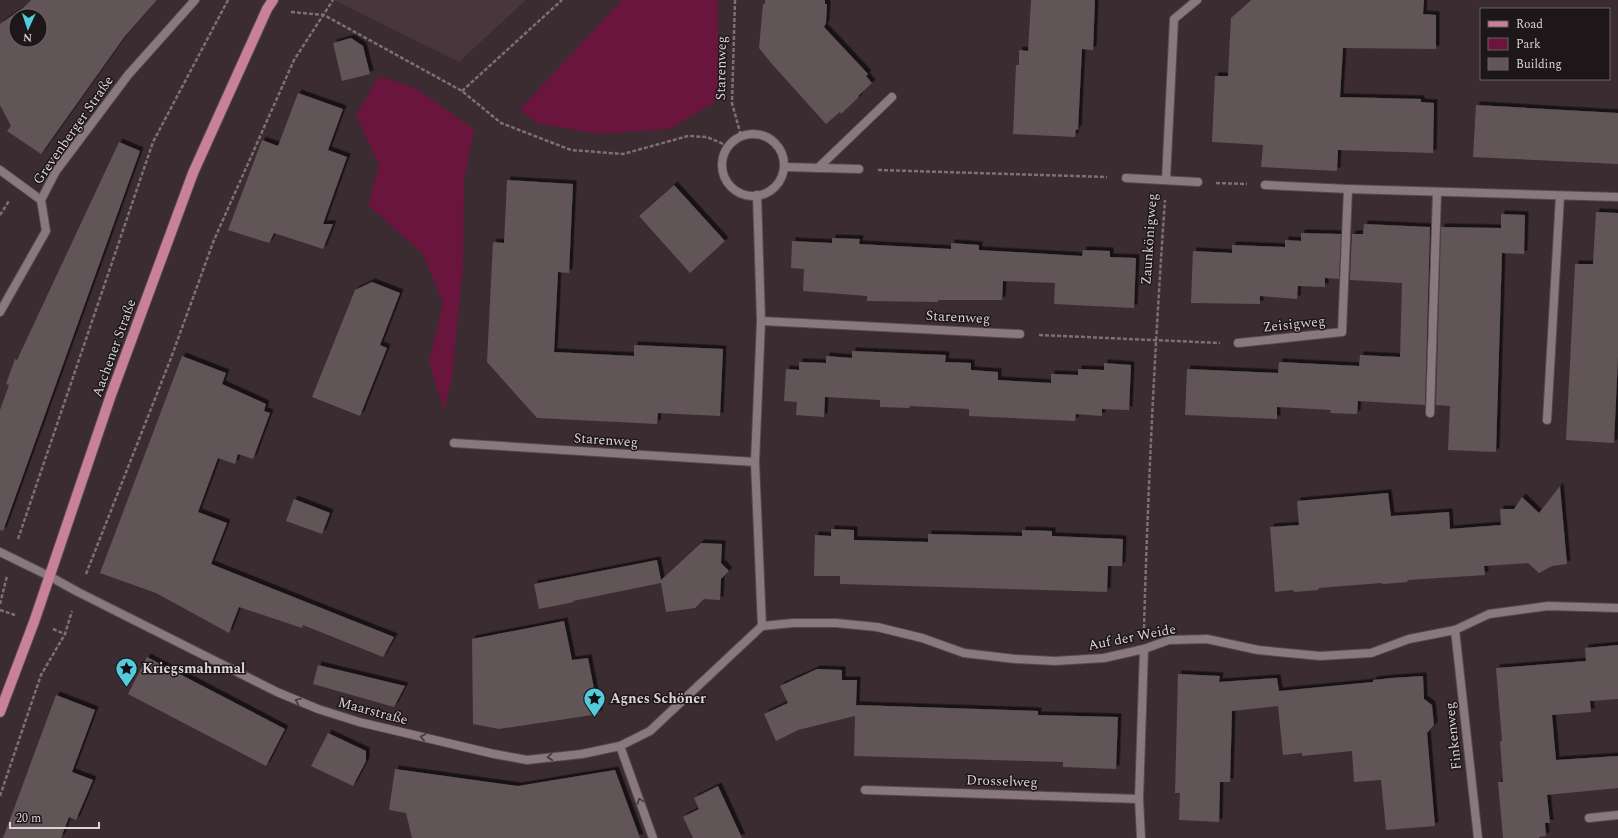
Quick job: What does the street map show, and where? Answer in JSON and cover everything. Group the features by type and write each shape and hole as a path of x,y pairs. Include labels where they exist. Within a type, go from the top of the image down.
{"main road":[{"name":"Aachener Straße","path":"0,712 34,622 111,396 193,173 266,9 273,0"}],"street":[{"name":"Grevenberger Straße","path":"0,312 46,231 41,200 56,171 128,75 195,0"},
{"name":"Zaunkönigweg","path":"1166,180 1174,19 1197,0"},
{"path":"818,168 892,97"},
{"path":"751,134 762,135 771,140 778,147 783,157 784,167 776,186 757,196 737,192 729,185 724,176 722,166 723,156 728,146 741,136 751,134"},
{"path":"784,167 859,169"},
{"path":"0,170 41,200"},
{"path":"1126,178 1198,182"},
{"path":"1265,185 1618,197"},
{"name":"Zeisigweg","path":"1238,343 1342,332 1348,189"},
{"path":"1430,413 1437,192"},
{"path":"653,838 620,746 650,731 762,626 755,462 761,320 757,196"},
{"path":"1547,420 1560,196"},
{"name":"Starenweg","path":"761,320 1020,334"},
{"name":"Starenweg","path":"454,443 755,462"},
{"name":"Maarstraße","path":"0,552 277,692 318,709 359,722 494,754 527,760 582,754 620,746"},
{"name":"Auf der Weide","path":"762,626 793,623 836,623 877,627 922,638 964,653 1015,659 1055,661 1104,658 1144,649 1169,640 1207,639 1258,650 1320,656 1371,653 1409,639 1455,630 1489,614 1548,606 1618,608"},
{"name":"Finkenweg","path":"1455,630 1478,838"},
{"path":"1141,838 1139,799 1144,649"},
{"name":"Drosselweg","path":"865,790 1139,799"},
{"path":"1589,818 1618,816"}],"path":[{"path":"0,604 11,557 153,142 228,0"},
{"path":"0,796 41,675 65,634 78,592 171,358 214,240 294,60 333,0"},
{"path":"462,91 562,0"},
{"name":"Starenweg","path":"735,0 732,104 741,136"},
{"path":"266,9 324,15 462,91 501,123 571,150 623,154 688,136 707,137 728,146"},
{"path":"859,169 1126,178"},
{"name":"Zaunkönigweg","path":"1144,649 1148,490 1155,341 1166,180"},
{"path":"1198,182 1265,185"},
{"path":"1020,334 1155,341 1238,343"}],"shaded area":[{"path":"334,0 526,0 459,62"}],"green space":[{"path":"622,0 718,0 718,100 670,129 600,134 536,123 520,109"},
{"path":"379,76 415,88 474,129 464,181 463,267 452,378 444,411 429,362 443,304 423,254 368,205 379,165 356,115"}],"building":[{"path":"31,0 157,0 125,36 41,154 7,131 11,126 0,105 0,24 8,18 8,48 48,48 48,8 23,8"},
{"path":"765,0 825,0 825,4 827,4 826,23 824,27 868,74 866,76 872,83 841,114 840,112 826,124 759,48 763,4 765,4"},
{"path":"1031,0 1095,0 1093,50 1082,49 1078,130 1076,129 1075,137 1013,134 1016,65 1019,65 1019,50 1028,51"},
{"path":"1251,0 1424,0 1423,14 1436,15 1436,49 1343,48 1340,97 1421,99 1421,102 1434,103 1433,153 1338,150 1337,171 1261,167 1263,145 1212,142 1215,76 1228,76 1231,18"},
{"path":"351,38 363,46 370,74 342,81 333,43"},
{"path":"298,93 343,109 328,150 347,157 323,224 333,224 323,249 274,233 269,243 228,230 262,140 278,146"},
{"path":"1476,105 1618,113 1618,164 1473,157"},
{"path":"119,142 140,151 3,531 0,530 0,410 9,385 6,384 15,359 17,360"},
{"path":"507,180 573,184 569,273 558,272 554,352 634,356 634,345 723,349 720,416 658,413 657,424 537,418 487,362 493,242 504,243"},
{"path":"674,185 725,241 690,273 639,216"},
{"path":"1596,212 1618,213 1618,357 1614,443 1566,440 1575,264 1593,264"},
{"path":"1501,214 1525,215 1524,254 1502,253 1496,452 1448,450 1450,406 1436,405 1441,227 1501,228"},
{"path":"1364,224 1430,227 1425,405 1358,401 1357,414 1330,413 1331,410 1277,407 1277,419 1185,415 1187,369 1278,373 1279,362 1359,366 1360,355 1400,357 1402,283 1350,280 1352,234 1363,234"},
{"path":"1301,233 1341,234 1339,279 1325,278 1325,287 1298,286 1297,299 1260,296 1260,304 1191,303 1193,251 1232,253 1232,245 1285,247 1285,240 1301,241"},
{"path":"832,238 860,239 859,244 951,249 951,243 979,245 979,250 1082,256 1083,250 1110,251 1110,257 1136,258 1134,308 1054,304 1055,283 1003,281 1002,300 938,300 938,302 867,301 867,296 803,291 804,269 791,268 792,241 832,243"},
{"path":"372,282 400,293 380,345 387,348 360,416 312,397 355,290"},
{"path":"852,351 946,355 945,362 971,363 971,370 998,372 998,380 1051,383 1051,374 1078,375 1078,369 1104,370 1104,363 1131,365 1129,410 1102,409 1102,416 1076,414 1075,421 969,416 969,409 910,406 909,408 880,407 880,400 825,397 824,417 796,415 797,402 784,401 786,369 799,370 799,362 826,363 826,356 852,358"},
{"path":"182,356 226,373 222,384 266,404 264,411 270,413 253,459 238,454 235,464 218,458 198,512 227,523 211,564 394,637 383,657 303,625 302,628 239,607 229,633 156,593 100,573"},
{"path":"1560,486 1567,564 1552,566 1539,573 1528,563 1484,566 1485,575 1408,580 1407,582 1319,588 1318,590 1294,592 1293,590 1275,592 1270,527 1299,525 1297,501 1388,493 1391,516 1449,512 1450,529 1501,525 1500,509 1514,509 1522,497 1539,513"},
{"path":"294,499 330,513 322,534 286,521"},
{"path":"831,529 854,530 854,540 928,542 928,534 1022,536 1022,530 1052,531 1052,536 1123,539 1122,566 1108,566 1107,592 840,584 840,576 814,576 815,535 831,536"},
{"path":"701,543 722,544 721,563 729,571 721,579 720,600 704,599 695,608 666,612 661,583 539,609 534,584 657,560 661,580"},
{"path":"564,621 572,660 588,658 599,714 499,729 473,724 472,639"},
{"path":"1618,645 1618,699 1590,701 1591,712 1552,715 1556,760 1618,756 1618,788 1547,795 1550,823 1545,823 1546,836 1539,838 1503,838 1498,782 1503,782 1500,741 1502,741 1496,668 1586,661 1585,648"},
{"path":"147,657 285,729 266,766 128,694"},
{"path":"318,665 405,686 394,707 313,684"},
{"path":"817,669 842,670 842,680 857,680 856,705 1038,711 1038,715 1118,717 1116,769 1063,767 1063,762 854,756 855,716 798,730 776,741 764,714 788,703 780,686"},
{"path":"1178,674 1220,676 1219,682 1277,678 1279,691 1373,682 1373,680 1392,678 1423,676 1424,699 1432,705 1434,725 1427,733 1435,826 1386,830 1381,780 1354,782 1352,751 1302,756 1302,753 1283,755 1278,706 1232,711 1230,782 1220,782 1219,822 1179,820 1180,793 1175,793"},
{"path":"56,695 95,710 72,772 93,780 76,820 69,817 61,838 3,838"},
{"path":"328,733 366,751 366,761 353,786 311,766"},
{"path":"395,769 518,786 615,770 640,838 412,838 406,813 389,810"},
{"path":"718,786 742,838 693,838 683,817 699,809 694,798"}],"place":[{"name":"Kriegsmahnmal","path":"127,688"},
{"name":"Agnes Schöner","path":"594,718"}]}
